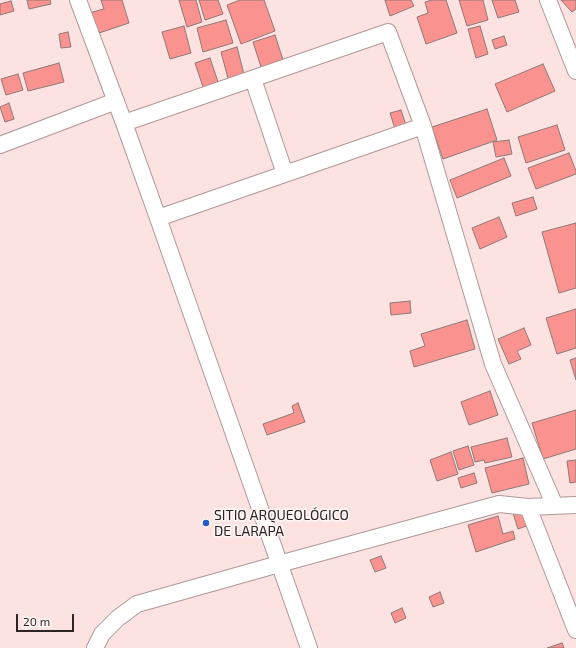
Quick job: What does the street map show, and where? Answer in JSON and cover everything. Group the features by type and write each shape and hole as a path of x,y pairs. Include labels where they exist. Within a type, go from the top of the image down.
{"street":[{"path":"78,0 158,218 309,648"},
{"path":"548,0 576,71"},
{"path":"124,123 388,32 423,126 493,364 555,506"},
{"path":"253,79 285,174"},
{"path":"0,144 116,101"},
{"path":"158,218 423,126"},
{"path":"95,648 102,634 118,618 137,604 499,504 528,507 576,505"},
{"path":"528,507 576,630"}],"building":[{"path":"27,0 50,0 51,4 29,9"},
{"path":"101,0 122,0 129,23 96,34 89,13 104,9"},
{"path":"179,0 196,0 202,22 187,27"},
{"path":"199,0 218,0 223,14 205,20"},
{"path":"240,0 264,0 275,31 241,44 227,5"},
{"path":"385,0 411,0 414,6 390,16"},
{"path":"432,0 446,0 457,33 426,44 417,17 428,13 425,2"},
{"path":"459,0 483,0 488,20 467,26"},
{"path":"492,0 515,0 519,12 498,18"},
{"path":"561,0 576,0 576,9 572,12"},
{"path":"11,1 14,11 0,15 0,4"},
{"path":"226,20 233,43 203,52 197,28"},
{"path":"184,26 191,53 170,59 162,32"},
{"path":"480,26 488,54 476,58 468,29"},
{"path":"68,32 71,47 61,48 59,34"},
{"path":"275,35 284,63 262,70 253,42"},
{"path":"504,36 507,45 495,49 492,40"},
{"path":"237,47 245,78 229,82 221,52"},
{"path":"210,58 219,85 204,90 195,63"},
{"path":"59,63 64,82 28,91 23,73"},
{"path":"543,64 555,91 507,112 495,84"},
{"path":"18,74 23,90 6,95 1,79"},
{"path":"9,103 14,119 5,122 0,107"},
{"path":"487,109 497,140 443,159 432,127"},
{"path":"401,110 406,125 395,129 390,113"},
{"path":"557,125 565,150 526,163 518,137"},
{"path":"509,140 512,154 496,157 493,142"},
{"path":"569,153 576,174 536,189 528,168"},
{"path":"504,158 511,176 457,198 450,180"},
{"path":"533,197 537,209 516,216 512,203"},
{"path":"499,217 507,237 480,249 472,228"},
{"path":"576,223 576,288 559,293 542,232"},
{"path":"410,301 411,313 391,315 390,303"},
{"path":"576,309 576,348 557,354 546,318"},
{"path":"467,320 475,349 414,367 410,351 425,346 421,334"},
{"path":"524,328 531,345 517,351 521,359 509,364 498,339"},
{"path":"576,358 576,380 570,360"},
{"path":"490,391 498,415 469,425 461,402"},
{"path":"298,403 305,422 267,435 263,424 294,413 292,406"},
{"path":"576,410 576,449 543,459 532,423"},
{"path":"507,438 512,457 485,463 484,460 475,462 471,447"},
{"path":"468,446 474,465 459,470 453,451"},
{"path":"451,452 458,474 437,481 430,460"},
{"path":"523,458 529,484 492,493 485,468"},
{"path":"576,460 576,482 570,483 567,461"},
{"path":"474,473 477,483 461,488 458,478"},
{"path":"528,509 532,524 518,529 513,513"},
{"path":"498,516 503,534 513,531 515,539 476,552 468,525"},
{"path":"381,556 386,568 375,572 370,560"},
{"path":"440,592 444,603 433,607 429,597"},
{"path":"402,608 406,618 395,623 391,613"},
{"path":"562,643 564,648 547,648"}],"place":[{"name":"SITIO ARQUEOLÓGICO DE LARAPA","path":"206,523"}]}
